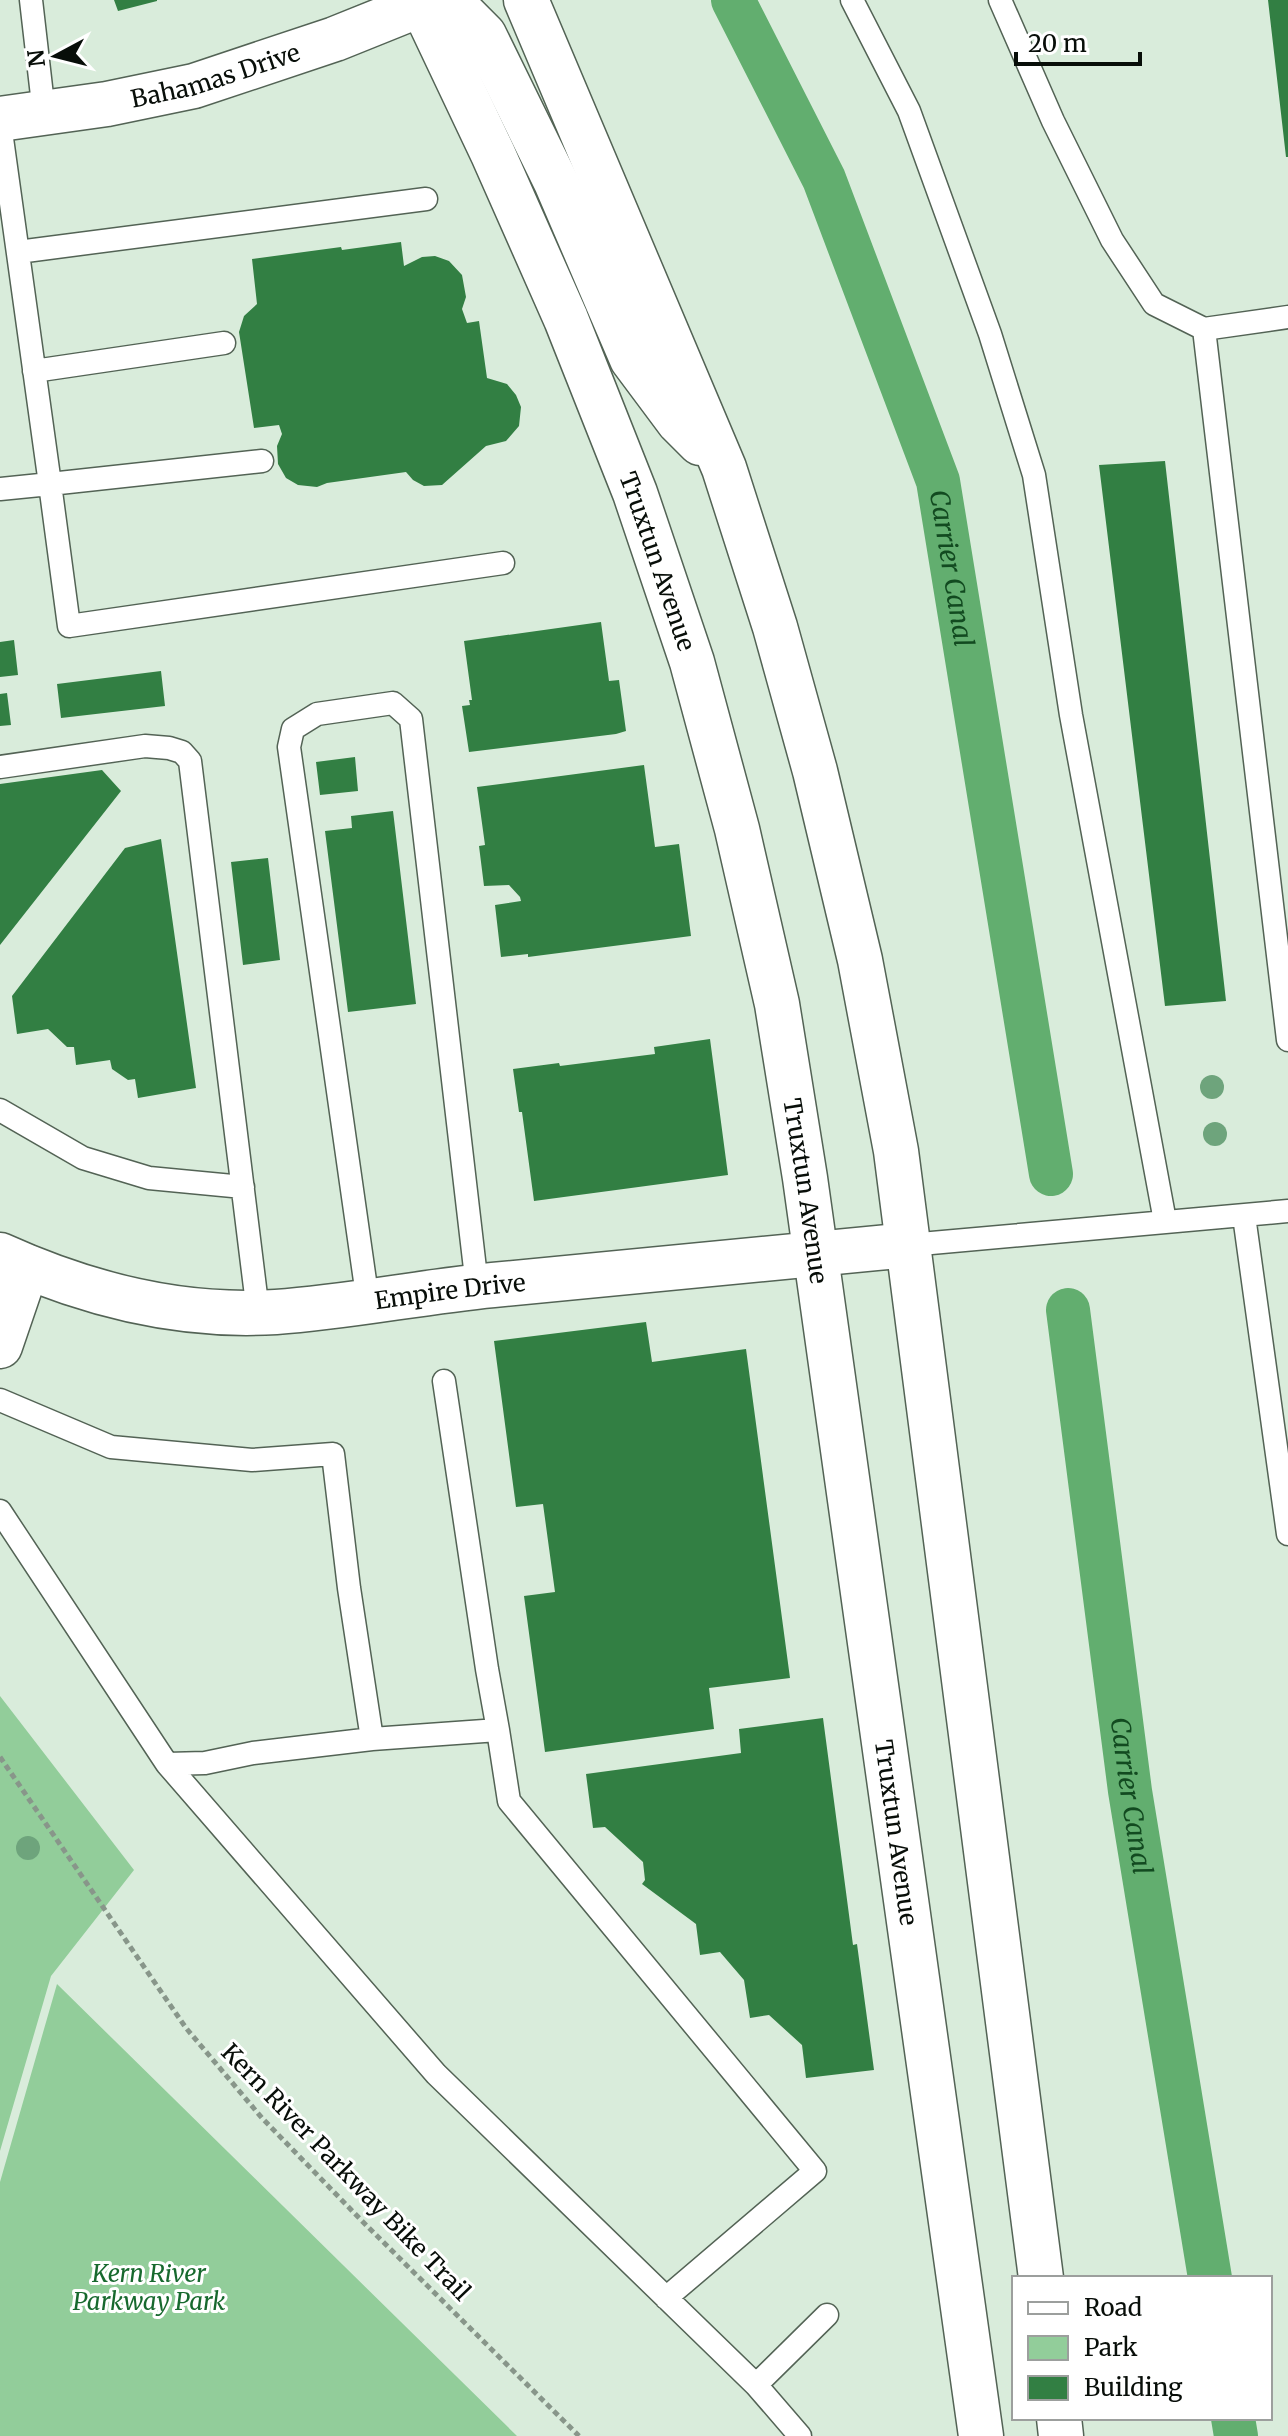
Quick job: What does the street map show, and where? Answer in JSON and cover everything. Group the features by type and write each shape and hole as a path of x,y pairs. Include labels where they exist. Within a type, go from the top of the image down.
{"main road":[{"path":"526,0 724,468 775,627 822,800 860,960 896,1151 909,1245 1041,2276"},
{"name":"Bahamas Drive","path":"0,122 194,86 335,39 421,2"},
{"path":"421,2 460,11 484,35 556,182 632,359 679,422 724,468"},
{"name":"Truxtun Avenue","path":"421,2 566,319 635,493 692,662 737,829 777,1004 805,1178 981,2436"},
{"name":"Empire Drive","path":"13,1261 46,1276 124,1299 193,1310 258,1312 322,1308 477,1286 909,1245"},
{"path":"0,1346 13,1261"}],"lane":[{"path":"31,0 44,113"},
{"path":"852,0 909,111 990,334 1034,475 1071,715 1165,1221"},
{"path":"1000,0 1053,121 1112,240 1154,304 1204,329 1288,317"},
{"path":"0,122 69,626 503,563"},
{"path":"18,252 426,199"},
{"path":"1204,329 1288,1040"},
{"path":"34,371 224,343"},
{"path":"0,489 262,461"},
{"path":"368,1302 289,747 293,729 317,714 393,703 411,719 477,1286"},
{"path":"0,767 145,746 182,752 190,761 258,1312"},
{"path":"0,1110 83,1158 149,1178 243,1187"},
{"path":"909,1245 1288,1211"},
{"path":"1244,1216 1288,1534"},
{"path":"444,1381 509,1801 815,2171 666,2298"},
{"path":"0,1400 111,1447 252,1460 333,1454 372,1739"},
{"path":"0,1511 167,1764 436,2074 756,2385 800,2436"},
{"path":"167,1764 205,1763 253,1753 372,1739 498,1730"},
{"path":"756,2385 827,2315"}],"path":[{"name":"Kern River Parkway Bike Trail","path":"0,1757 186,2028 262,2118 579,2436"}],"green space":[{"path":"0,1696 134,1870 51,1976 0,2151"},
{"name":"Kern River Parkway Park","path":"57,1984 517,2436 0,2436 0,2182"}],"building":[{"path":"114,0 157,0 157,1 118,11"},
{"path":"1268,0 1288,0 1288,157 1286,157"},
{"path":"401,242 404,266 422,257 435,256 449,261 462,275 466,297 462,309 467,323 479,321 487,378 507,384 516,395 521,407 519,426 506,441 486,446 442,485 424,486 406,472 317,487 298,485 286,478 278,464 277,446 282,434 279,425 254,428 239,332 244,316 257,304 252,259"},
{"path":"1165,461 1226,1001 1165,1006 1099,465"},
{"path":"601,622 609,681 619,680 626,731 469,752 462,706 470,705 469,700 472,700 464,641"},
{"path":"14,640 18,675 0,677 0,642"},
{"path":"161,671 165,706 61,718 57,684"},
{"path":"7,693 11,725 0,726 0,694"},
{"path":"355,757 358,791 320,795 316,762"},
{"path":"644,765 655,847 679,844 691,936 528,957 528,954 501,957 495,905 521,901 509,885 484,886 479,846 485,845 477,787"},
{"path":"102,770 121,791 0,945 0,784"},
{"path":"393,811 416,1004 348,1012 325,831 352,828 351,816"},
{"path":"161,839 196,1088 138,1098 135,1079 128,1080 112,1069 110,1060 76,1065 74,1047 67,1047 48,1029 17,1034 12,996 125,848"},
{"path":"268,858 280,960 243,965 231,862"},
{"path":"710,1039 728,1175 534,1201 513,1069 655,1054 654,1047"},
{"path":"646,1322 652,1362 746,1349 790,1678 709,1688 714,1729 545,1752 524,1596 555,1592 543,1504 516,1507 494,1341"},
{"path":"823,1718 853,1945 857,1944 874,2070 806,2078 802,2045 769,2015 750,2018 744,1980 720,1952 700,1955 696,1924 642,1884 645,1880 643,1862 605,1827 593,1828 586,1774 741,1753 739,1729"}],"waterway":[{"name":"Carrier Canal","path":"733,0 824,179 938,481 1051,1174"},
{"name":"Carrier Canal","path":"1068,1310 1130,1791 1210,2276"},
{"name":"Carrier Canal","path":"1233,2420 1236,2436"}]}
